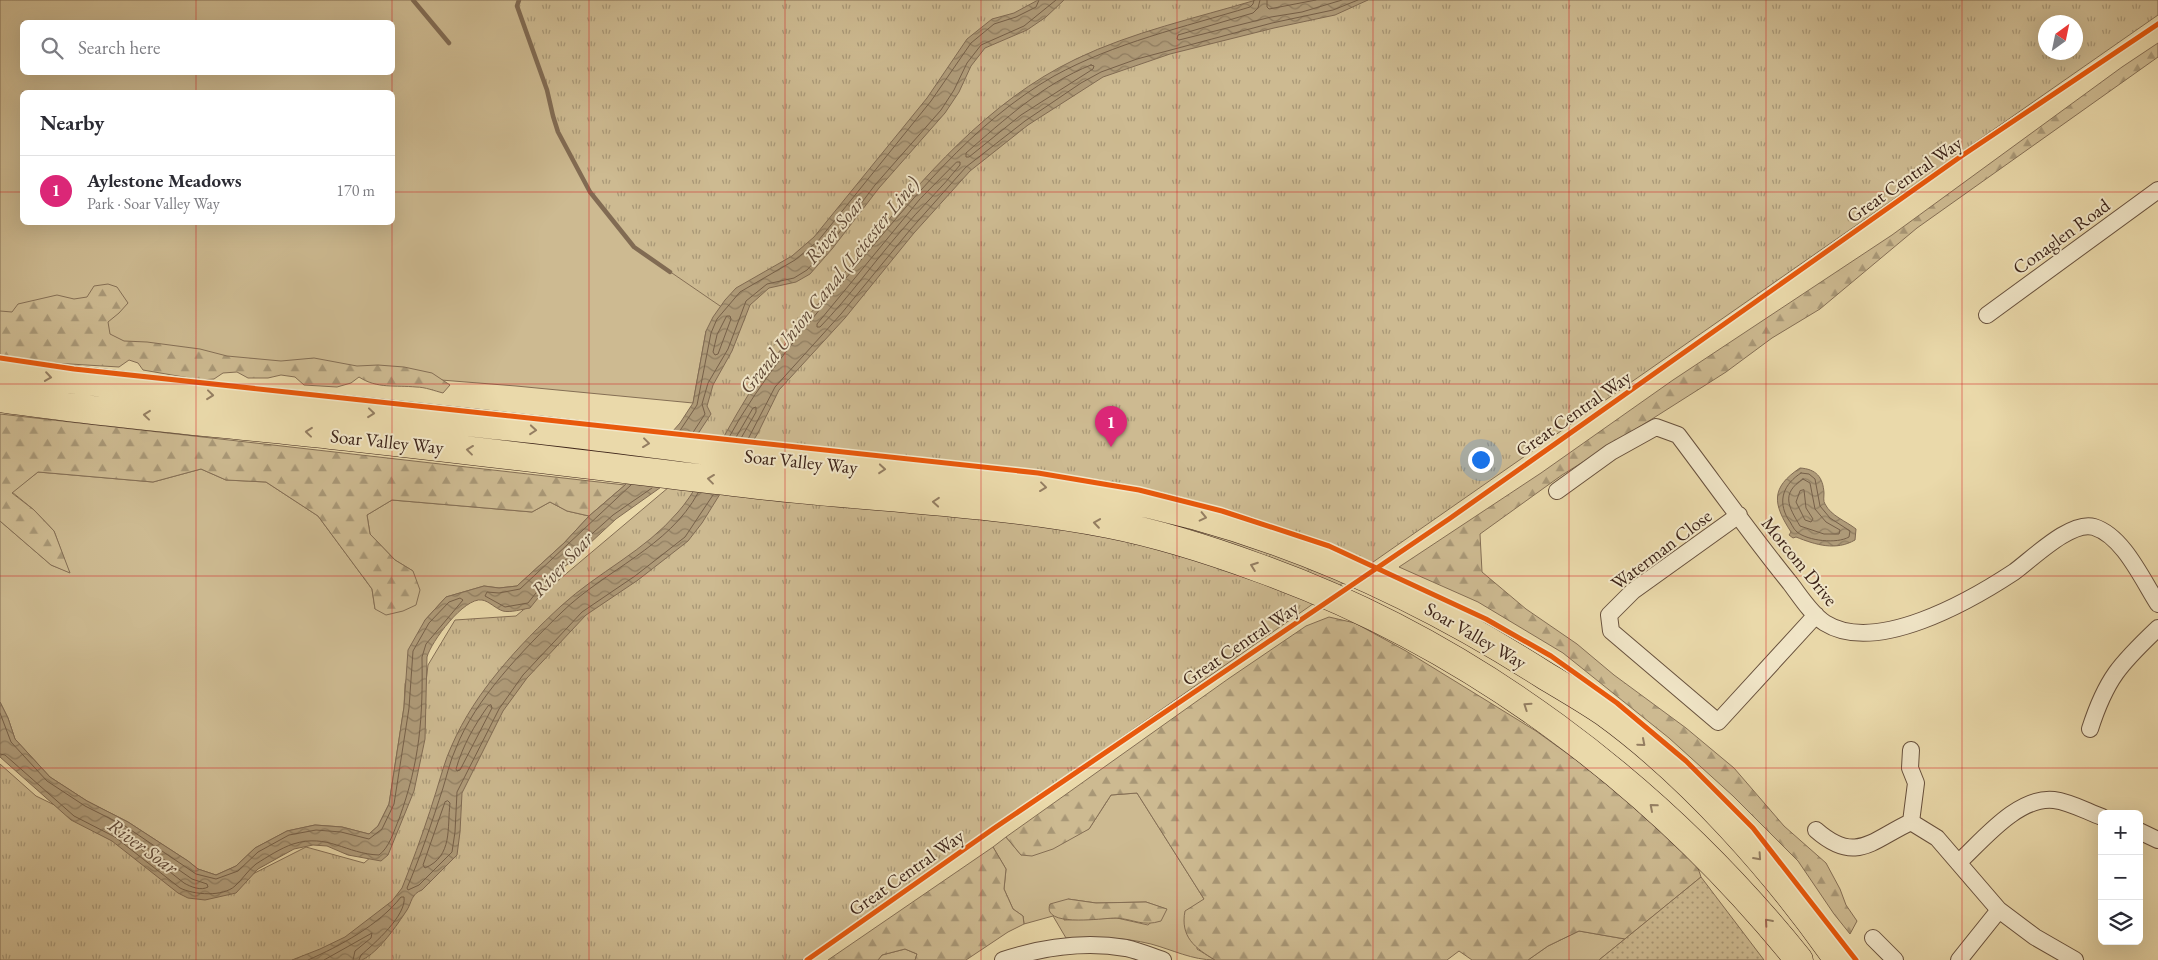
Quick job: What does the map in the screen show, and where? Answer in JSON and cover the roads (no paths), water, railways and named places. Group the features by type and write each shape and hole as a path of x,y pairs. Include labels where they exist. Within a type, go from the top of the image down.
{"highway":[{"name":"Soar Valley Way","path":"0,370 102,384 597,437 763,458 945,475 1108,495 1214,519 1319,556 1399,592 1494,643 1604,713 1636,738 1704,799 1734,830 1772,874 1838,960"},
{"name":"Soar Valley Way","path":"0,398 588,463 760,485 980,506 1110,524 1206,548 1300,582 1375,615 1424,640 1533,710 1614,773 1692,842 1751,904 1799,960"}],"street":[{"name":"Conaglen Road","path":"1987,315 2158,190"},
{"name":"Morcom Drive","path":"1557,490 1611,452 1656,427 1678,435 1816,616 1825,623 1854,634 1883,631 1938,616 2013,573 2067,532 2088,526 2096,528 2118,541 2158,604"},
{"name":"Waterman Close","path":"1739,515 1633,591 1609,615 1611,631 1718,722 1816,616"},
{"path":"2090,729 2099,700 2113,674 2158,628"},
{"path":"1911,750 1910,768 1916,783 1911,822"},
{"path":"1959,862 2002,821 2017,810 2039,801 2053,800 2098,815"},
{"path":"1816,830 1830,842 1846,848 1864,847 1911,822"},
{"path":"1911,822 1937,838 1998,910 2035,937 2075,960"},
{"path":"2143,833 2158,840"},
{"path":"1959,960 1998,910"},
{"path":"1874,938 1895,960"},
{"path":"1003,960 1057,946 1080,945 1127,948 1164,960"}],"water":[{"name":"River Soar","path":"1038,0 1064,0 1046,17 1027,30 985,48 971,66 959,92 945,113 879,188 832,249 810,274 796,282 769,288 750,305 732,351 713,385 707,406 711,414 664,485 616,519 576,559 562,568 530,608 506,611 500,610 482,600 475,601 458,613 441,632 427,657 425,739 414,791 388,855 381,861 348,855 327,846 313,845 294,849 258,869 236,893 205,900 188,898 178,893 112,841 71,820 0,757 0,702 15,739 50,777 87,801 128,822 198,869 216,875 236,866 255,848 287,831 315,825 342,827 369,834 378,826 389,804 404,707 408,650 425,620 446,597 484,586 499,588 517,586 564,543 589,516 625,485 680,423 693,403 706,331 725,300 736,288 792,256 814,237 927,98 967,39 992,19 1014,13"},
{"path":"1256,0 1368,0 1335,15 1170,54 1103,77 1028,125 970,171 914,233 845,318 779,390 758,433 702,523 688,541 638,580 586,615 527,678 503,711 462,793 457,855 414,896 407,910 387,938 375,951 362,960 292,960 345,937 392,901 402,888 427,821 443,768 462,725 499,670 561,606 590,582 651,538 678,512 694,490 760,376 884,225 958,144 985,119 1014,97 1044,76 1076,59 1097,49 1142,33"},
{"path":"1800,468 1810,470 1818,475 1822,482 1825,504 1835,515 1856,529 1855,540 1841,545 1826,546 1796,537 1793,538 1789,535 1791,532 1778,505 1779,490 1783,482"}],"waterway":[{"path":"413,0 449,43"},
{"path":"519,0 517,6 547,90 558,132 590,192 634,247 670,272"}],"place":[{"name":"Aylestone Meadows","path":"1111,447"}],"water label":[{"name":"Grand Union Canal (Leicester Line)","path":"829,285"}]}
